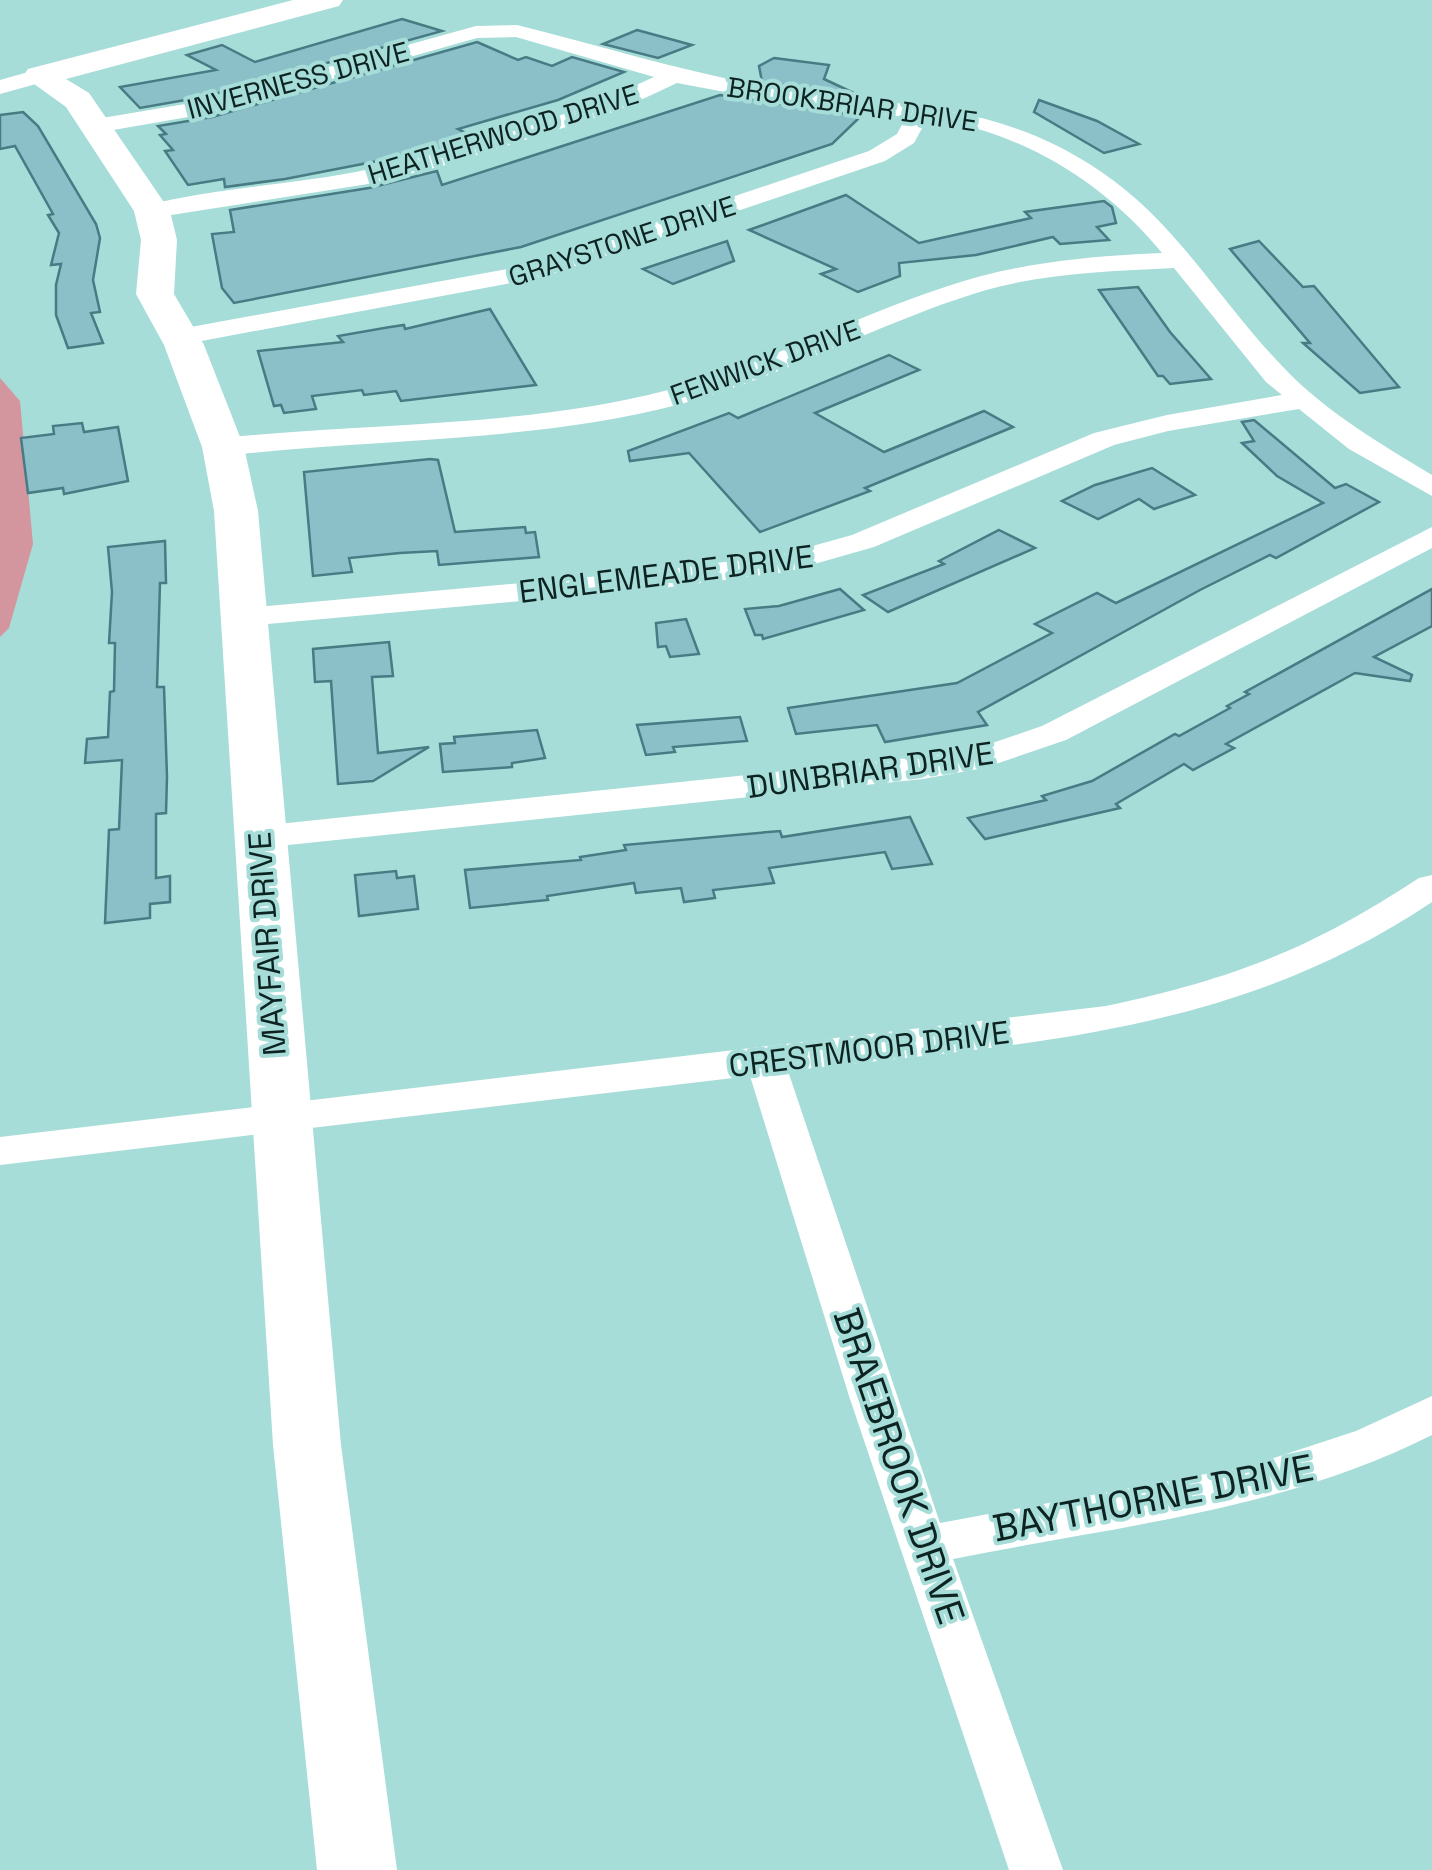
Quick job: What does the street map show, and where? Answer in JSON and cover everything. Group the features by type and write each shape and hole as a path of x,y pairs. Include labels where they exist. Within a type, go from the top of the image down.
{"street":[{"path":"20,82 328,0"},
{"name":"BROOKBRIAR DRIVE","path":"500,30 529,34 674,76 794,98 985,122 1044,148 1140,211 1258,358 1301,400 1359,443 1432,488"},
{"name":"INVERNESS DRIVE","path":"96,126 211,106 476,32 500,30"},
{"name":"HEATHERWOOD DRIVE","path":"152,211 368,177 434,161 599,109 674,76"},
{"name":"MAYFAIR DRIVE","path":"20,82 78,100 152,211 159,240 155,294 166,319 180,337 223,447 236,511 307,1445 356,1870"},
{"name":"GRAYSTONE DRIVE","path":"180,337 559,266 877,156 906,138 920,112"},
{"name":"FENWICK DRIVE","path":"223,447 574,416 638,405 726,381 991,281 1064,269 1182,260"},
{"name":"ENGLEMEADE DRIVE","path":"246,617 672,578 786,563 863,541 1056,456 1104,440 1166,423 1301,400"},
{"name":"DUNBRIAR DRIVE","path":"259,837 972,761 1054,733 1432,536"},
{"name":"CRESTMOOR DRIVE","path":"0,1151 1073,1024 1170,1005 1260,977 1333,947 1432,886"},
{"name":"BRAEBROOK DRIVE","path":"765,1061 872,1396 1036,1870"},
{"name":"BAYTHORNE DRIVE","path":"925,1545 1246,1487 1356,1452 1432,1414"}],"shaded area":[{"path":"0,378 20,401 33,544 9,628 0,637"}],"building":[{"path":"402,19 442,31 208,96 140,108 120,87 216,70 187,55 222,45 255,62"},
{"path":"637,30 692,45 658,58 603,44"},
{"path":"477,42 518,60 526,57 552,66 572,57 624,72 558,100 458,129 472,136 440,149 285,179 225,187 224,179 188,185 165,151 173,150 160,135 166,134 158,126 212,117"},
{"path":"774,58 829,65 824,79 858,95 762,82 759,66"},
{"path":"720,95 861,116 832,144 521,247 234,303 222,288 212,234 234,232 230,210 369,188 437,171 442,185"},
{"path":"1039,100 1097,121 1139,144 1104,153 1034,112"},
{"path":"23,112 38,126 96,224 100,238 93,280 100,312 91,313 103,343 68,348 56,315 61,264 51,265 59,233 48,215 53,214 15,146 0,149 0,115"},
{"path":"846,195 919,243 1031,218 1025,212 1104,201 1112,207 1116,223 1097,227 1109,240 1060,244 1053,237 976,255 899,263 900,276 858,292 821,274 836,269 749,230"},
{"path":"727,241 734,261 673,284 643,269"},
{"path":"1259,241 1303,287 1314,286 1399,387 1360,393 1303,343 1310,343 1230,249"},
{"path":"1138,287 1211,379 1170,384 1158,376 1099,290"},
{"path":"490,309 536,385 401,401 396,391 364,395 362,390 312,396 316,409 284,413 281,405 274,406 258,351 343,342 338,336 404,325 405,329"},
{"path":"889,355 919,370 815,413 884,452 984,411 1013,427 865,488 870,491 760,532 689,453 630,461 628,451 729,413 738,418"},
{"path":"1254,420 1335,488 1346,484 1379,502 1276,558 1270,555 1200,590 978,712 987,725 885,742 877,725 796,734 788,708 957,683 1052,633 1035,624 1097,593 1116,603 1323,503 1277,476 1242,443 1254,441 1242,422"},
{"path":"82,423 84,432 118,427 128,481 64,494 63,488 28,493 21,438 54,434 53,426"},
{"path":"438,460 455,532 525,527 526,533 535,532 539,557 439,565 437,551 400,553 349,558 352,572 313,576 304,472"},
{"path":"1152,468 1195,495 1154,509 1139,499 1098,519 1062,501 1095,485"},
{"path":"999,530 1035,548 888,612 863,595 944,564 939,561"},
{"path":"165,541 166,583 160,583 157,687 164,687 167,777 166,813 156,814 156,878 170,876 170,902 150,904 150,918 105,923 109,830 119,829 122,760 85,763 87,739 108,737 110,692 114,691 108,547"},
{"path":"840,589 864,610 763,639 762,635 755,635 745,609 779,606"},
{"path":"1432,589 1432,626 1374,657 1412,675 1410,681 1355,673 1226,744 1234,748 1193,770 1184,764 1116,804 1120,808 985,839 968,818 1046,800 1042,796 1092,781 1230,708 1227,706 1249,694 1245,692"},
{"path":"686,619 699,654 670,657 666,646 658,647 656,623"},
{"path":"389,642 393,676 372,677 378,753 429,747 373,781 338,784 331,681 315,682 313,649"},
{"path":"740,717 747,741 673,747 675,752 646,755 637,725"},
{"path":"537,730 545,758 512,763 512,767 443,772 440,744 455,743 454,737"},
{"path":"910,817 932,864 892,869 885,852 769,868 774,883 713,890 715,898 684,902 681,888 636,893 634,883 547,896 548,900 470,908 465,870 581,860 580,857 626,850 624,845 780,831 782,837"},
{"path":"396,871 397,878 414,876 418,909 359,916 355,875"}]}
